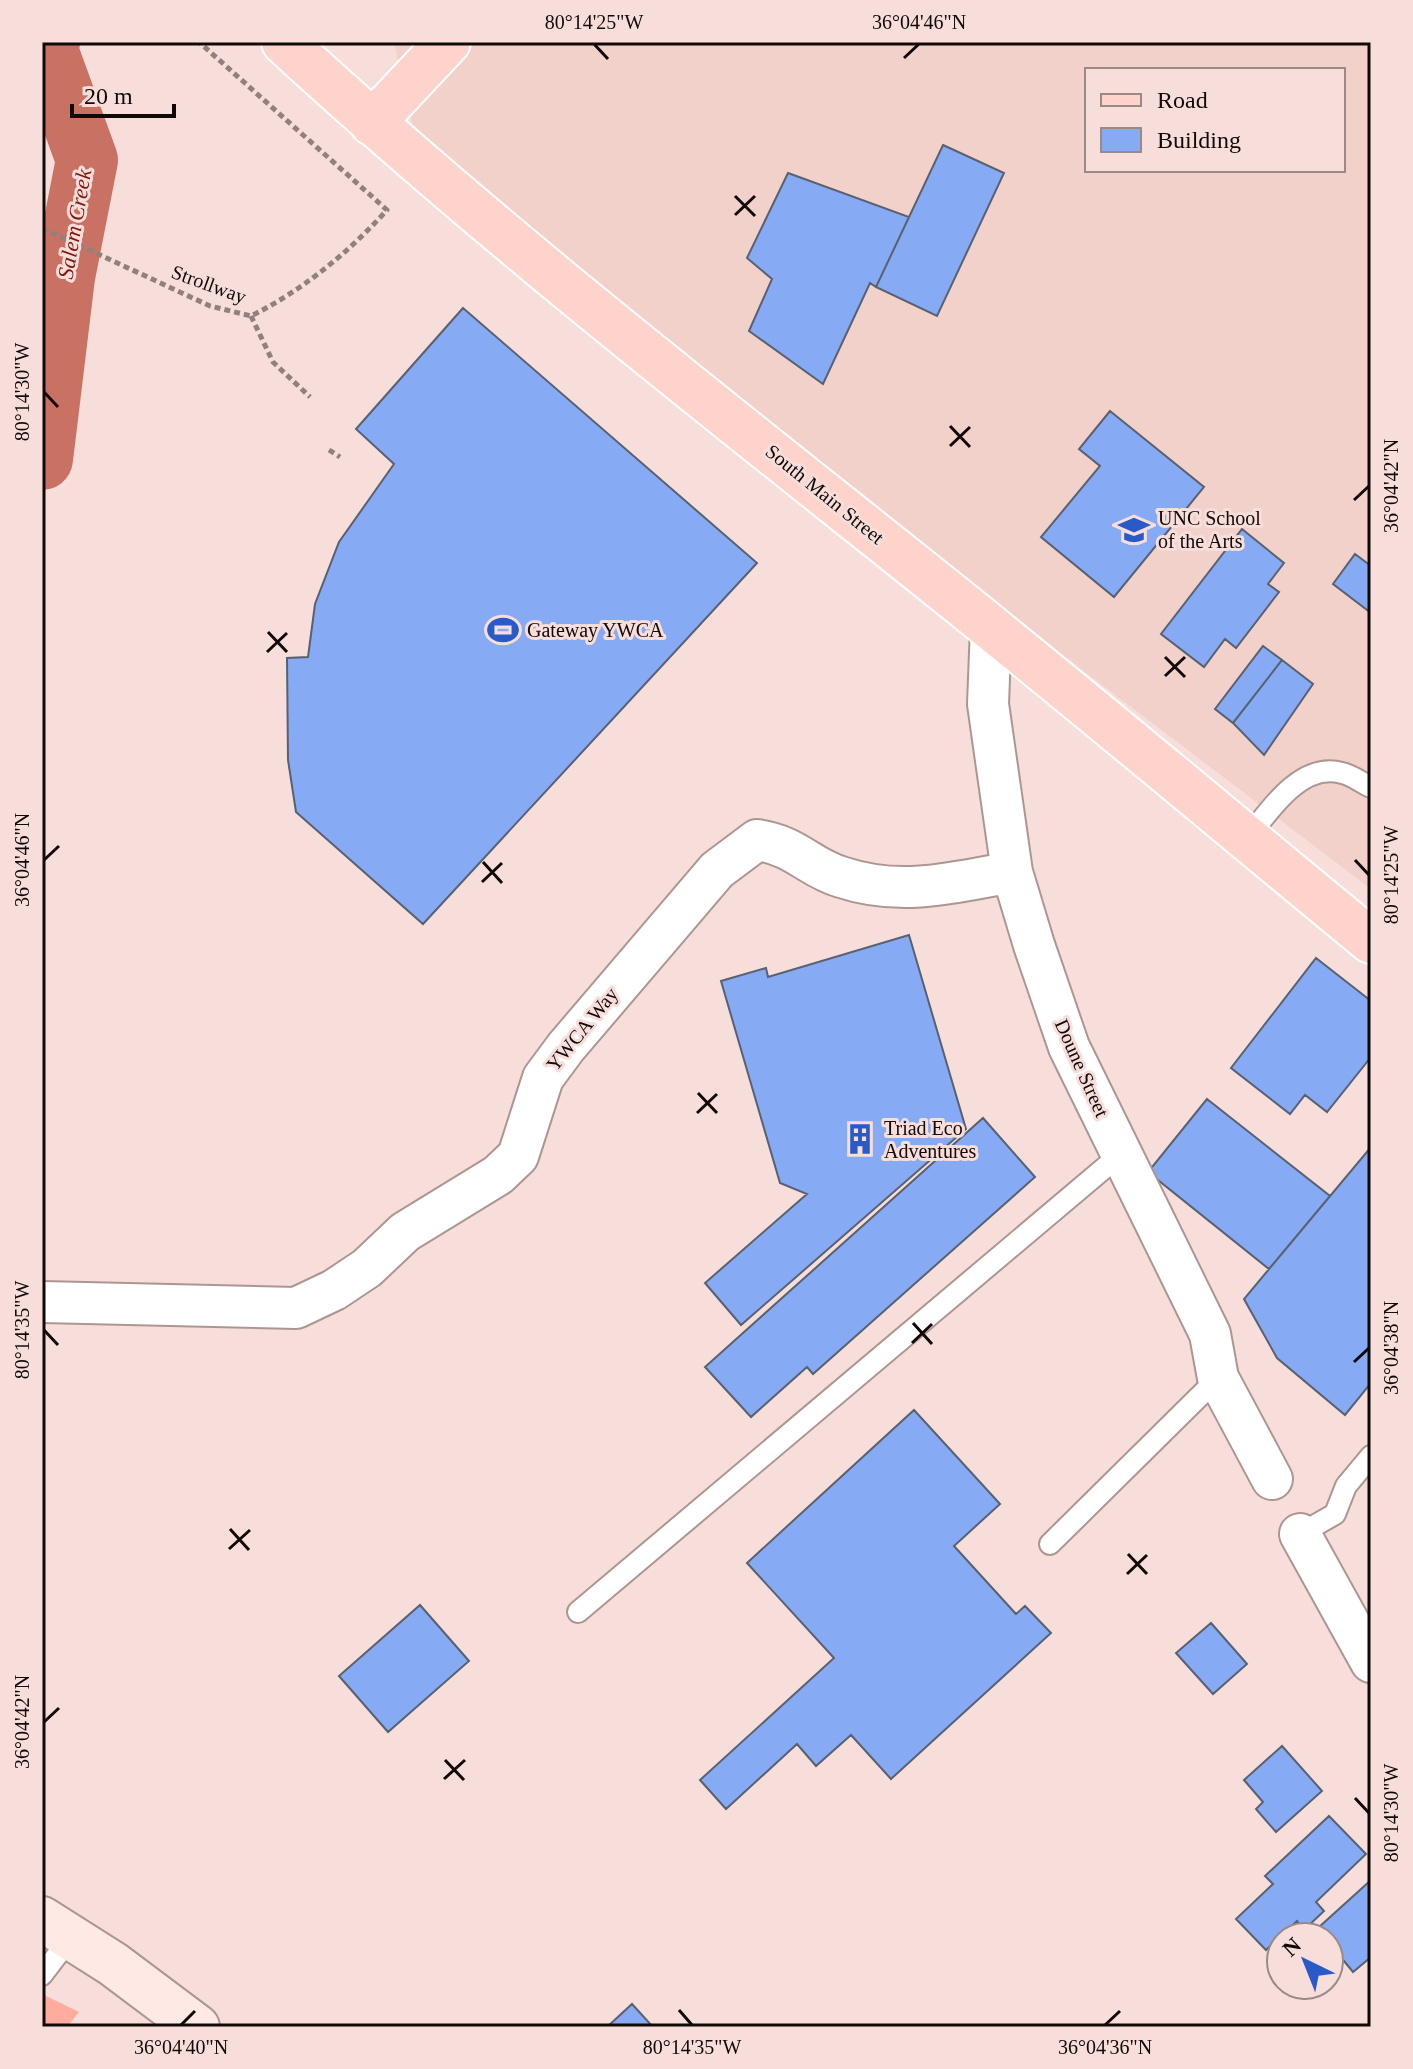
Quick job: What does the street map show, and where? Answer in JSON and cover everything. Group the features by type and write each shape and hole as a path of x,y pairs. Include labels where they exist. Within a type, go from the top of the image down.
{"main road":[{"name":"South Main Street","path":"284,42 372,123 540,267 991,627 1371,941"},
{"path":"372,123 448,42"}],"street":[{"name":"Doune Street","path":"991,627 988,704 1012,872 1069,1047 1210,1334 1218,1378 1272,1479"},
{"name":"YWCA Way","path":"42,1302 296,1308 334,1290 367,1268 405,1232 498,1175 518,1156 543,1078 566,1047 717,870 757,840 783,844 838,876 888,889 943,885 1012,872"},
{"path":"1300,1534 1371,1662"},
{"path":"56,1928 197,2027"}],"lane":[{"path":"1247,839 1275,802 1315,774 1341,772 1371,787"},
{"path":"578,1612 1121,1154"},
{"path":"1050,1544 1218,1378"},
{"path":"1300,1534 1335,1514 1346,1486 1371,1456"},
{"path":"42,1975 56,1928"}],"path":[{"name":"Strollway","path":"42,228 210,306 251,316 286,299 326,268 387,210 199,42"},
{"path":"251,316 273,362 310,397"},
{"path":"329,450 340,457"}],"shaded area":[{"name":"UNC School of the Arts","path":"394,42 1371,42 1371,889 422,169"},
{"path":"42,1994 79,2012 67,2027 42,2027"}],"building":[{"path":"943,145 1004,173 937,316 876,287"},
{"path":"788,173 909,217 876,287 870,283 823,384 749,331 772,279 747,258"},
{"name":"Gateway YWCA","path":"463,308 757,563 423,924 296,812 288,760 287,658 308,657 315,604 339,542 394,464 356,429"},
{"path":"1110,411 1204,487 1114,597 1041,537 1100,466 1079,449"},
{"path":"1242,529 1284,563 1268,584 1279,592 1236,648 1225,639 1204,667 1161,634"},
{"path":"1355,554 1371,566 1371,613 1333,584"},
{"path":"1263,646 1282,660 1233,723 1215,709"},
{"path":"1282,660 1313,684 1264,755 1233,723"},
{"name":"Triad Eco Adventures","path":"909,935 966,1129 741,1325 705,1283 807,1194 780,1183 721,981 766,968 768,977"},
{"path":"1316,958 1371,1001 1371,1057 1327,1112 1305,1095 1290,1114 1231,1068"},
{"path":"1207,1099 1330,1196 1269,1269 1148,1172"},
{"path":"983,1118 1035,1177 813,1374 807,1367 751,1417 705,1367"},
{"path":"1371,1147 1371,1383 1345,1415 1277,1358 1244,1299"},
{"path":"914,1410 1000,1504 954,1546 1016,1614 1025,1606 1051,1633 891,1779 851,1735 816,1766 797,1744 726,1809 700,1780 834,1658 747,1563"},
{"path":"420,1605 469,1661 388,1732 339,1676"},
{"path":"1211,1623 1247,1664 1213,1694 1176,1653"},
{"path":"1282,1746 1322,1791 1276,1832 1256,1809 1263,1802 1244,1780"},
{"path":"1329,1816 1366,1854 1316,1902 1324,1911 1313,1921 1265,1921 1265,1949 1236,1919 1273,1884 1265,1876"},
{"path":"1371,1880 1371,1957 1353,1972 1345,1962 1345,1921 1326,1921"},
{"path":"632,2004 653,2027 607,2027"}],"waterway":[{"name":"Salem Creek","path":"42,459 64,277 87,160 47,50 49,42"},
{"name":"Salem Creek","path":"42,44 47,50"}],"place":[{"name":"UNC School of the Arts","path":"1134,530"},
{"name":"Gateway YWCA","path":"503,630"},
{"name":"Triad Eco Adventures","path":"860,1139"}]}
